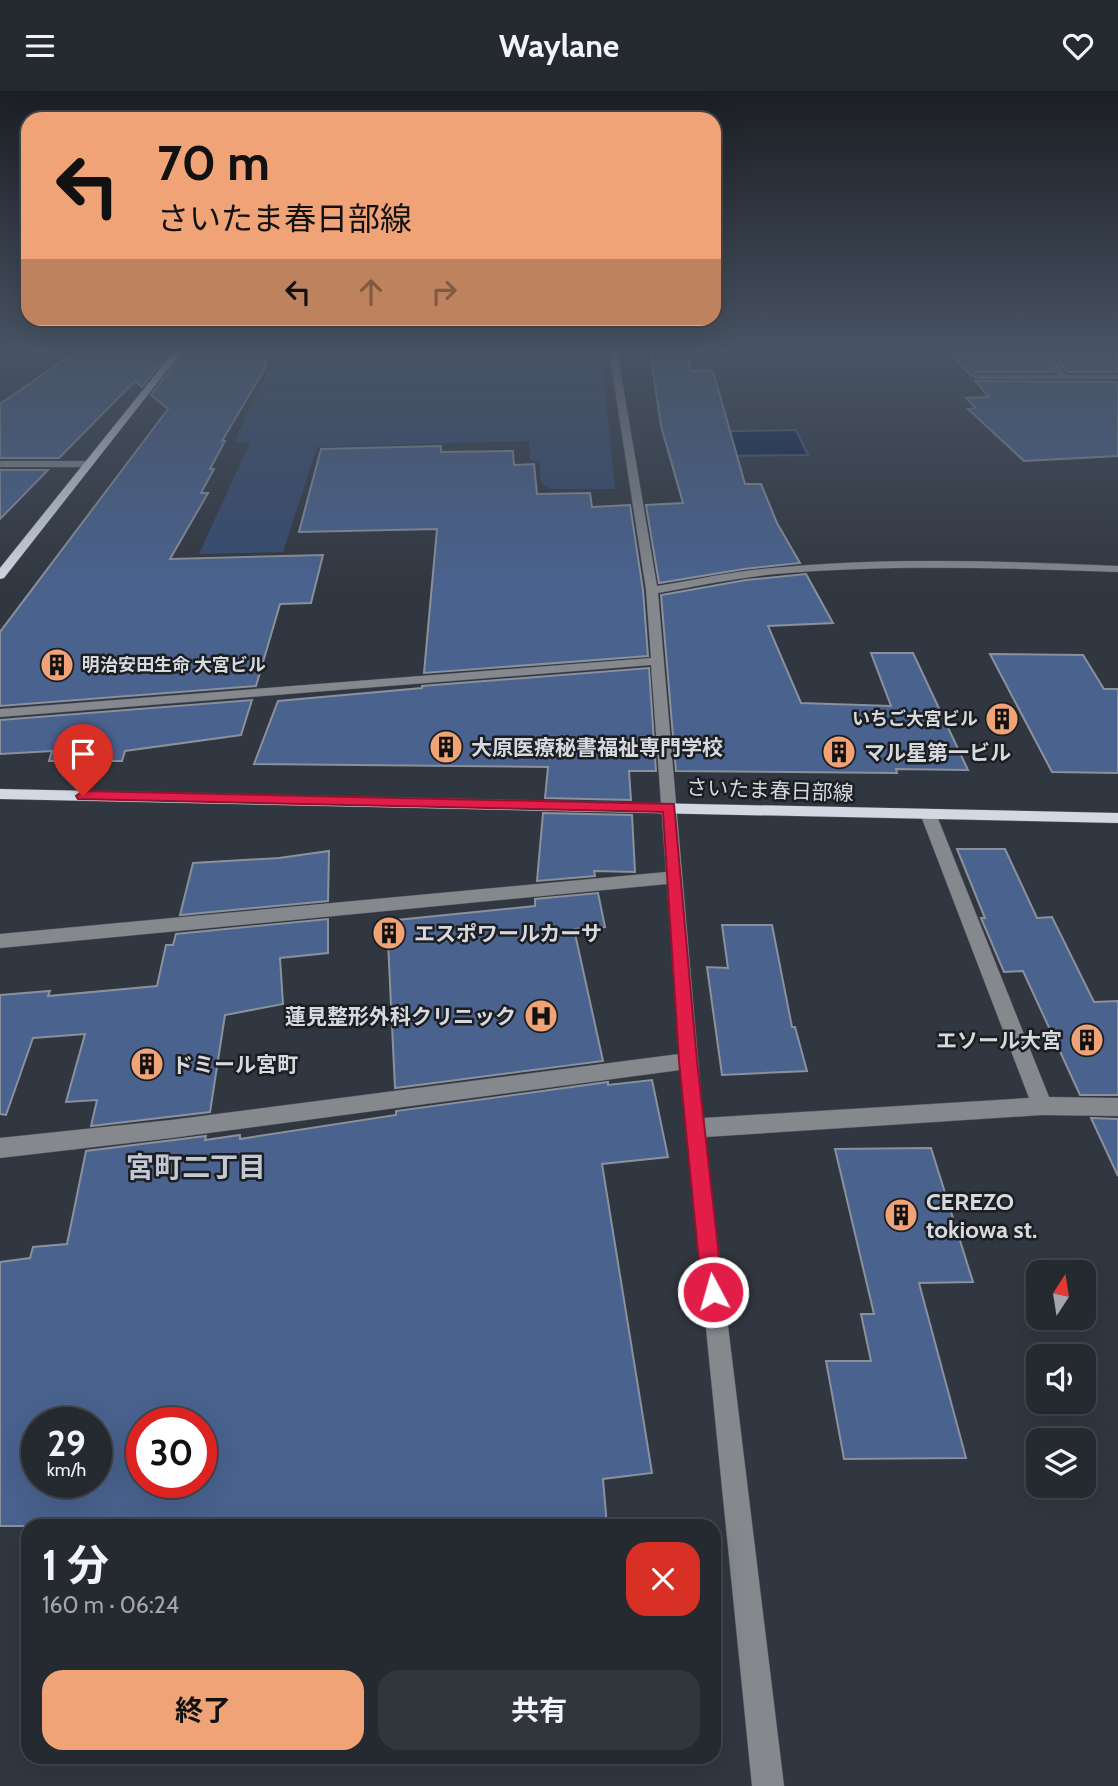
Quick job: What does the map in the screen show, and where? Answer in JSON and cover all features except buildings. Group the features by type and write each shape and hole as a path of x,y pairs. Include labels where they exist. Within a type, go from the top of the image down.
{"main road":[{"path":"0,576 6,562 117,429"},
{"name":"さいたま春日部線","path":"0,794 1118,818"}],"street":[{"path":"626,429 652,590 694,1128 768,1786"},
{"path":"0,464 89,464"},
{"path":"652,590 771,571 849,567 1021,566 1118,569"},
{"path":"0,713 657,661"},
{"path":"929,816 1042,1106"},
{"path":"0,941 674,877"},
{"path":"0,1148 171,1129 688,1061"},
{"path":"694,1128 1042,1106 1118,1107"}],"shaded area":[{"path":"240,429 609,429 615,489 551,489 541,483 539,461 531,461 529,441 317,447 283,552 199,554 250,442 234,442"},
{"path":"796,430 808,455 701,456 693,432"}],"place":[{"name":"明治安田生命 大宮ビル","path":"57,665"},
{"name":"いちご大宮ビル","path":"1002,719"},
{"name":"大原医療秘書福祉専門学校","path":"446,747"},
{"name":"マル星第一ビル","path":"839,752"},
{"name":"エスポワールカーサ","path":"389,933"},
{"name":"蓮見整形外科クリニック","path":"541,1016"},
{"name":"エソール大宮","path":"1087,1040"},
{"name":"ドミール宮町","path":"147,1064"},
{"name":"CEREZO tokiowa st.","path":"901,1215"}],"district":[{"name":"宮町二丁目","path":"196,1167"}],"route":[{"path":"83,796 669,808 694,1128 713,1292"}]}
